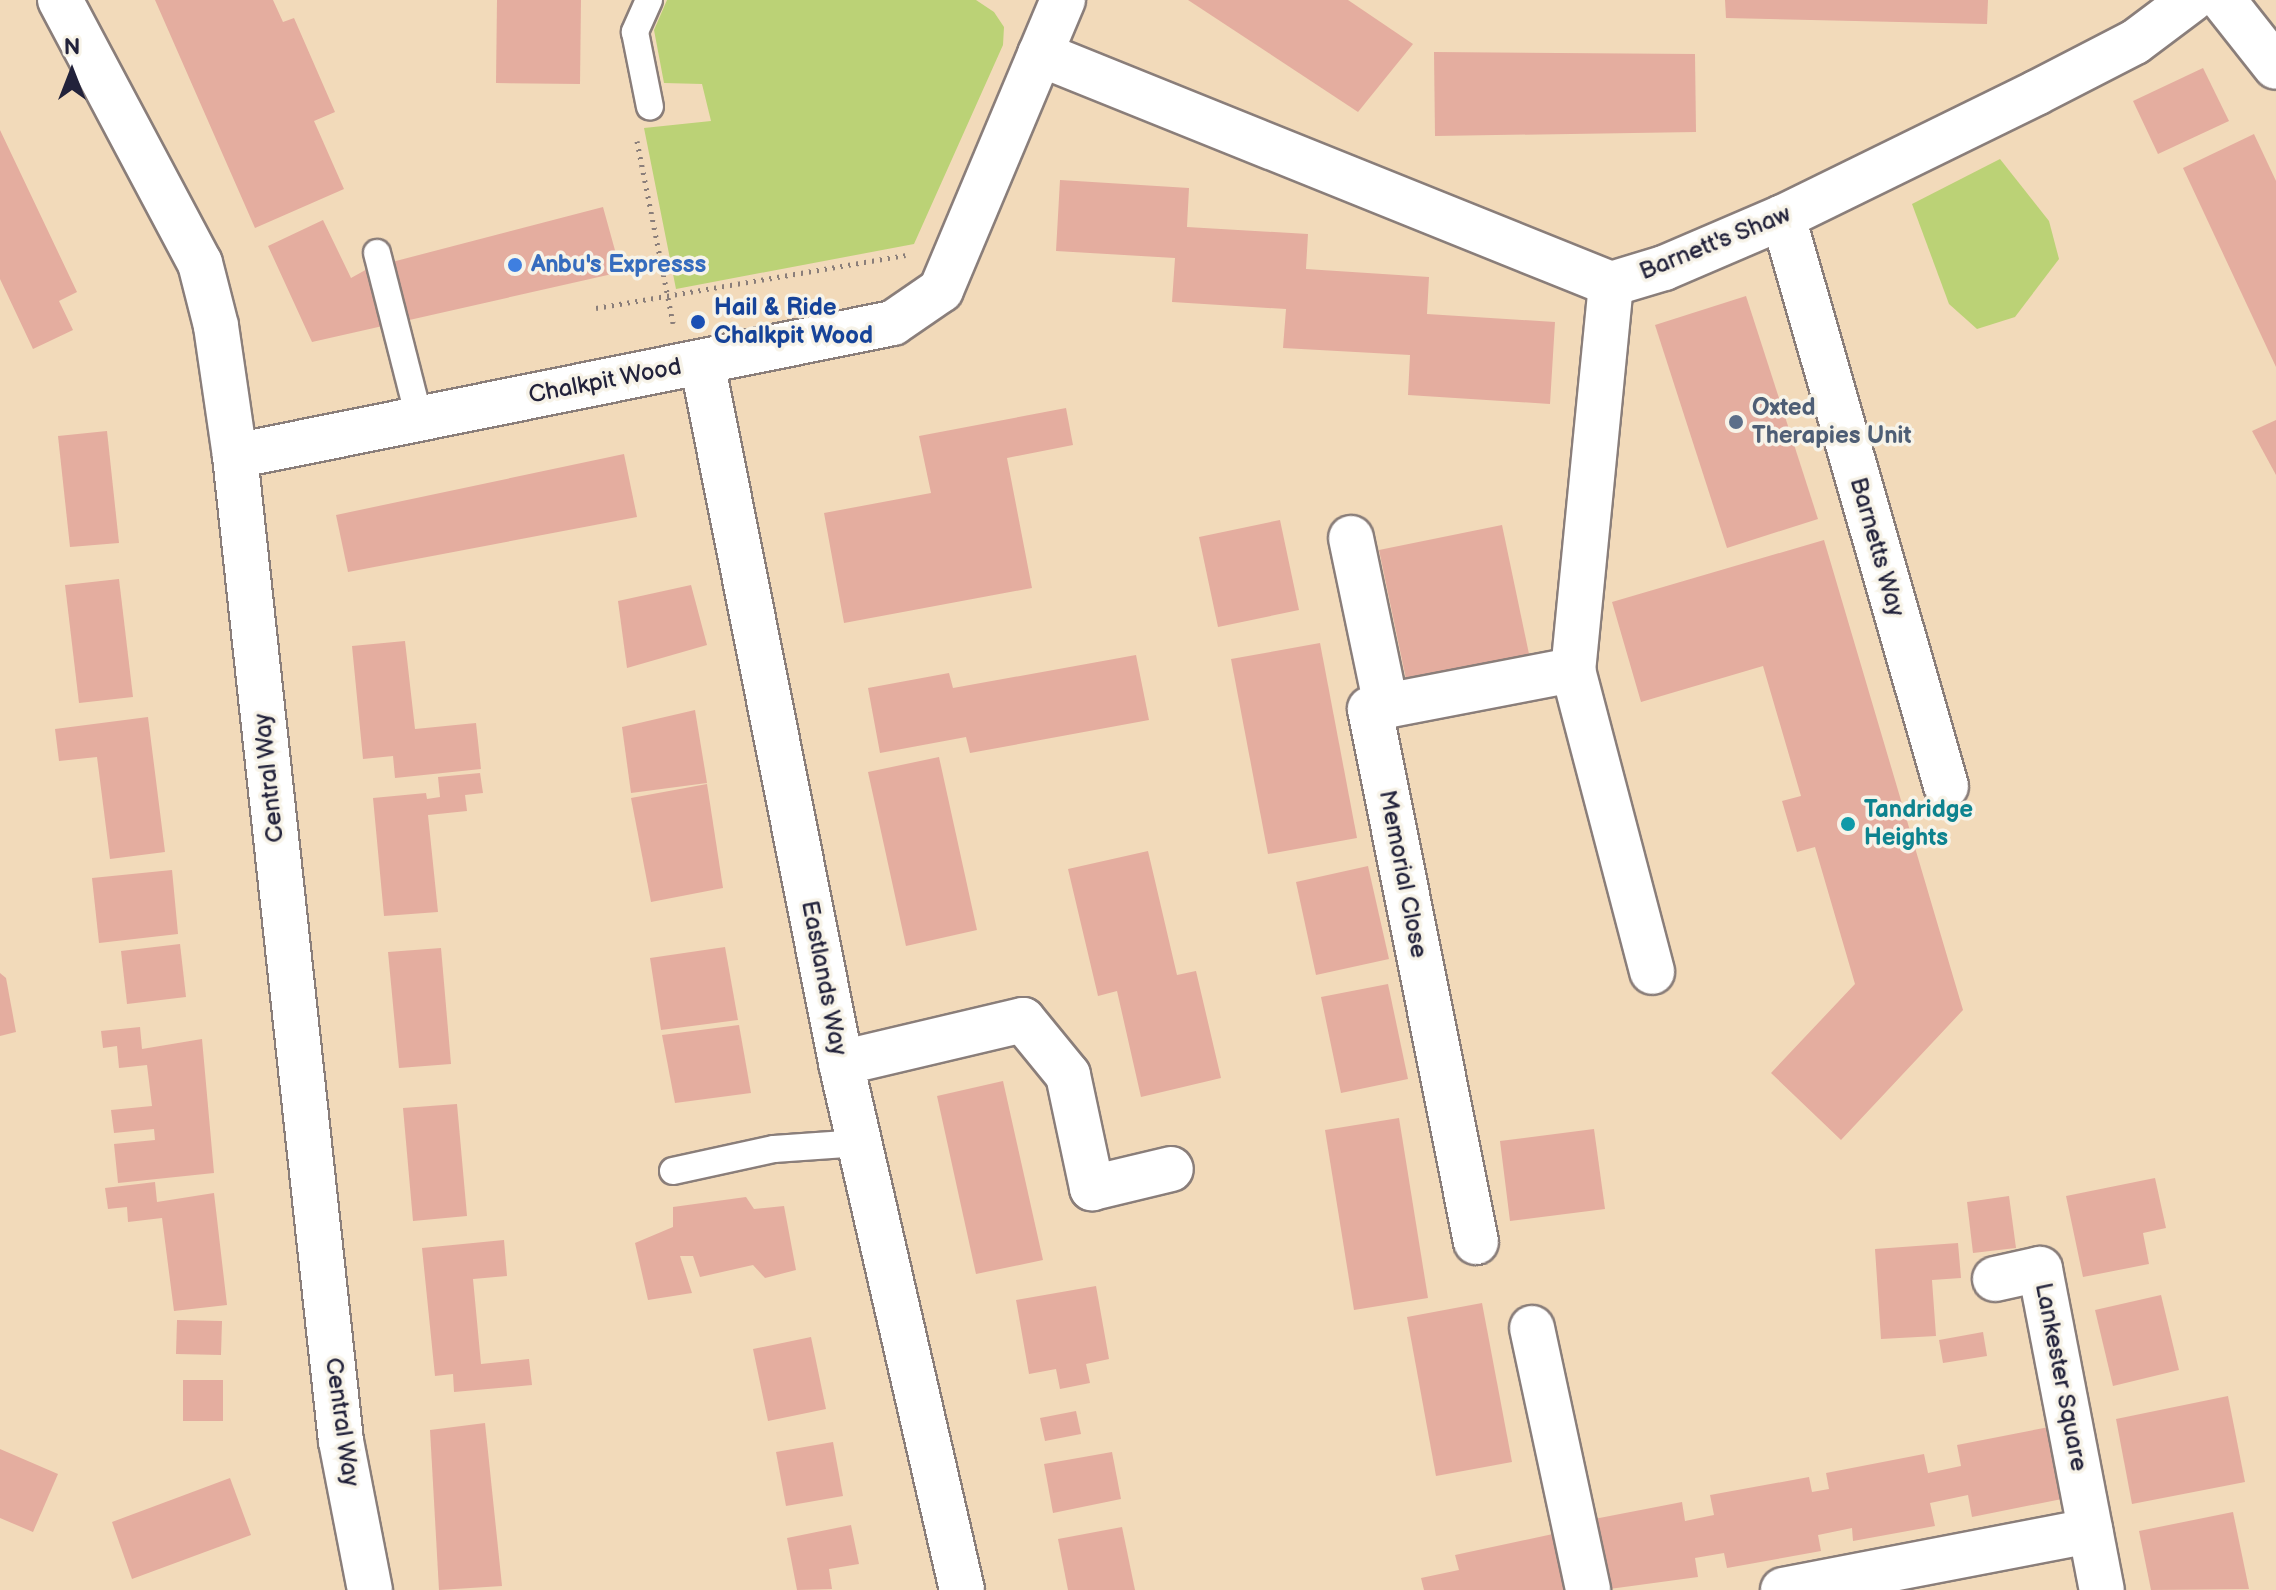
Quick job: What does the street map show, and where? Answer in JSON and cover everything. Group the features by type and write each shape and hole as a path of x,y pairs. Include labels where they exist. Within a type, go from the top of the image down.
{"street":[{"name":"Central Way","path":"60,0 200,263 216,326 235,456 340,1426 370,1590"},
{"name":"Barnett's Shaw","path":"1040,54 1611,284 1664,268 1783,217 2135,42 2191,0"},
{"path":"2223,0 2276,67"},
{"name":"Chalkpit Wood","path":"235,456 893,323 941,290 1040,54 1057,2"},
{"name":"Barnetts Way","path":"1783,217 1946,786"},
{"path":"1611,284 1573,670 1652,972"},
{"name":"Eastlands Way","path":"693,364 841,1063 962,1590"},
{"path":"1351,538 1386,706 1573,670"},
{"name":"Memorial Close","path":"1386,706 1370,709 1476,1242"},
{"path":"841,1063 1023,1020 1068,1075 1092,1188 1171,1169"},
{"name":"Lankester Square","path":"1995,1279 2040,1269 2102,1590"},
{"path":"1532,1328 1588,1590"},
{"path":"1783,1590 2090,1531"}],"lane":[{"path":"649,0 635,32 650,107"},
{"path":"377,253 419,418"},
{"path":"673,1171 774,1149 860,1143"}],"path":[{"path":"634,129 658,230 667,297 693,364"},
{"path":"596,308 919,253"}],"green space":[{"path":"667,0 976,0 994,12 1004,27 1003,45 914,244 676,289 644,128 711,121 702,84 664,83 654,30"},
{"path":"2000,159 2049,221 2059,259 2015,317 1977,329 1949,304 1912,204"}],"building":[{"path":"155,0 273,0 283,22 294,18 335,112 314,121 344,189 255,228"},
{"path":"497,0 581,0 580,84 496,83"},
{"path":"1188,0 1348,0 1413,44 1358,112"},
{"path":"1725,0 1988,0 1987,24 1726,18"},
{"path":"1434,52 1695,54 1696,132 1435,136"},
{"path":"2203,68 2229,121 2158,154 2133,101"},
{"path":"0,130 77,292 59,301 73,330 33,349 0,279"},
{"path":"2254,134 2276,181 2276,367 2183,168"},
{"path":"1060,180 1189,188 1187,227 1308,234 1306,269 1429,277 1427,314 1555,322 1550,404 1408,395 1410,355 1283,348 1286,309 1172,302 1175,258 1056,251"},
{"path":"603,207 621,272 312,342 268,246 323,220 351,278 369,268"},
{"name":"Oxted Therapies Unit","path":"1746,296 1818,519 1727,548 1655,325"},
{"path":"1066,408 1073,445 1007,458 1032,588 844,623 824,513 931,493 919,436"},
{"path":"2276,420 2276,475 2252,431"},
{"path":"107,431 119,543 70,547 58,436"},
{"path":"624,454 637,517 348,572 336,515"},
{"path":"1280,520 1299,610 1218,627 1199,537"},
{"path":"1502,525 1529,654 1406,679 1379,550"},
{"name":"Tandridge Heights","path":"1824,540 1963,1010 1841,1140 1771,1073 1855,984 1815,847 1797,852 1782,801 1801,796 1763,666 1641,702 1612,602"},
{"path":"119,579 133,697 79,703 65,585"},
{"path":"691,585 707,645 627,668 618,601"},
{"path":"405,641 415,729 476,723 481,769 395,778 393,756 363,759 352,646"},
{"path":"1320,643 1357,838 1268,854 1231,659"},
{"path":"1136,655 1149,720 970,753 966,737 880,753 868,688 949,673 953,688"},
{"path":"695,710 707,783 631,793 622,727"},
{"path":"148,717 165,852 110,859 97,757 59,761 55,729"},
{"path":"939,757 977,930 906,946 868,772"},
{"path":"480,773 483,793 465,795 467,811 428,815 438,912 384,916 373,798 426,793 427,799 440,797 438,777"},
{"path":"707,784 723,888 651,902 631,798"},
{"path":"1148,851 1177,975 1196,971 1221,1078 1141,1097 1117,991 1098,996 1068,869"},
{"path":"1368,866 1389,959 1316,975 1296,882"},
{"path":"172,870 178,934 99,943 92,878"},
{"path":"180,944 186,997 127,1004 121,951"},
{"path":"725,947 738,1020 661,1030 650,958"},
{"path":"441,948 451,1064 399,1068 388,952"},
{"path":"0,973 6,978 16,1032 0,1036"},
{"path":"1388,984 1408,1079 1341,1093 1321,997"},
{"path":"739,1025 751,1093 675,1103 662,1035"},
{"path":"140,1027 142,1049 202,1039 214,1173 118,1183 114,1144 155,1140 154,1129 114,1133 111,1110 152,1106 147,1065 119,1068 117,1046 103,1048 101,1031"},
{"path":"1003,1081 1043,1260 976,1274 937,1096"},
{"path":"457,1104 467,1216 413,1221 403,1108"},
{"path":"1399,1118 1428,1298 1354,1310 1325,1130"},
{"path":"1594,1129 1605,1209 1510,1221 1500,1141"},
{"path":"2155,1178 2166,1228 2143,1233 2149,1264 2083,1277 2066,1196"},
{"path":"155,1182 157,1202 214,1193 227,1305 174,1311 162,1218 128,1222 127,1207 108,1209 105,1188"},
{"path":"2009,1196 2016,1248 1973,1253 1967,1202"},
{"path":"746,1197 754,1209 784,1206 796,1270 765,1278 753,1265 700,1277 693,1256 680,1256 692,1293 648,1300 635,1243 673,1227 673,1207"},
{"path":"504,1240 507,1276 473,1279 481,1364 529,1359 532,1385 454,1392 453,1374 435,1376 422,1248"},
{"path":"1958,1243 1961,1278 1932,1280 1936,1336 1881,1339 1875,1249"},
{"path":"1096,1286 1109,1359 1086,1364 1090,1383 1060,1389 1056,1369 1029,1374 1016,1300"},
{"path":"2161,1295 2179,1370 2113,1386 2095,1310"},
{"path":"1482,1303 1512,1462 1436,1476 1407,1317"},
{"path":"177,1320 222,1321 221,1355 176,1354"},
{"path":"1983,1332 1987,1356 1943,1363 1939,1340"},
{"path":"811,1337 826,1409 768,1421 753,1349"},
{"path":"183,1380 223,1380 223,1421 183,1421"},
{"path":"2228,1396 2245,1482 2132,1504 2116,1419"},
{"path":"1076,1411 1081,1434 1045,1441 1040,1418"},
{"path":"485,1423 502,1586 439,1590 430,1430"},
{"path":"2049,1427 2062,1499 1972,1517 1968,1495 1930,1503 1935,1526 1853,1541 1852,1528 1818,1535 1821,1551 1727,1568 1724,1553 1695,1558 1698,1577 1602,1590 1589,1520 1682,1502 1685,1521 1714,1515 1710,1495 1809,1477 1812,1492 1829,1489 1826,1473 1924,1454 1928,1473 1961,1466 1957,1445"},
{"path":"833,1442 843,1496 786,1506 776,1452"},
{"path":"0,1449 58,1474 33,1532 0,1518"},
{"path":"1112,1452 1121,1499 1053,1513 1044,1464"},
{"path":"230,1478 251,1535 132,1579 112,1522"},
{"path":"2233,1512 2249,1589 2151,1590 2139,1531"},
{"path":"851,1525 859,1564 829,1569 832,1589 797,1590 787,1538"},
{"path":"1122,1527 1135,1590 1068,1590 1058,1539"},
{"path":"1553,1534 1565,1590 1424,1590 1421,1578 1459,1570 1455,1555"}],"place":[{"name":"Anbu's Expresss","path":"515,265"},
{"name":"Hail & Ride Chalkpit Wood","path":"698,322"},
{"name":"Oxted Therapies Unit","path":"1736,422"},
{"name":"Tandridge Heights","path":"1848,824"}]}
